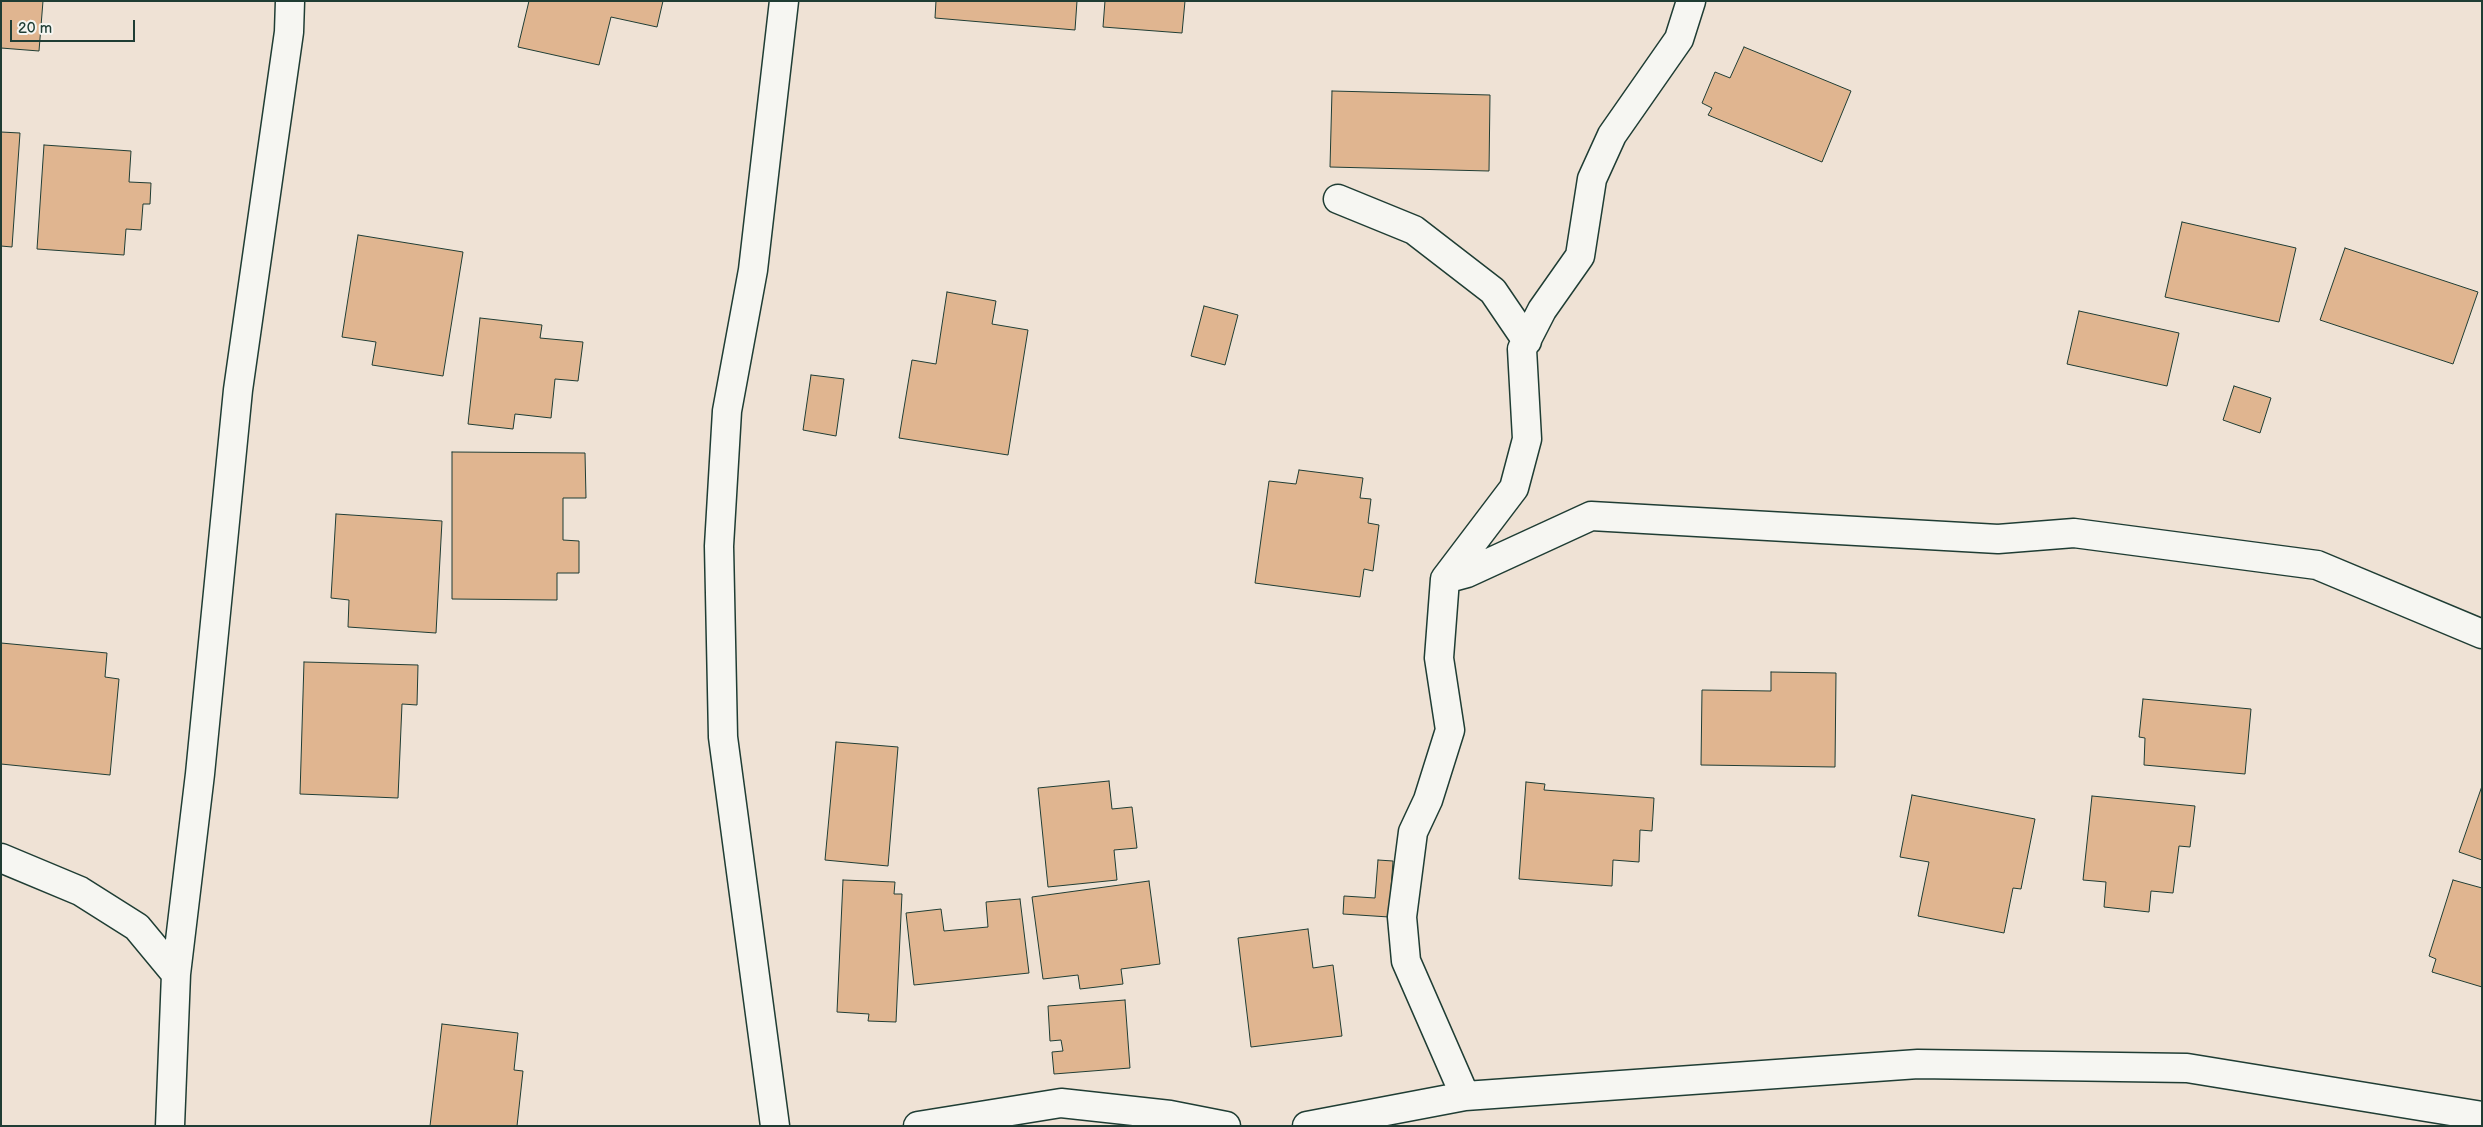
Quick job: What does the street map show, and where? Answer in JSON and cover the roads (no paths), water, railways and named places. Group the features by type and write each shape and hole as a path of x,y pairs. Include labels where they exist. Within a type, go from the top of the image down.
{"street":[{"path":"170,1126 176,974 200,774 238,390 289,32 290,1"},
{"path":"775,1126 723,737 719,546 727,411 753,270 784,1"},
{"path":"1465,1096 1406,961 1402,917 1412,832 1428,800 1450,730 1439,658 1446,579 1514,488 1526,440 1522,349 1542,310 1580,256 1592,179 1612,134 1679,39 1691,1"},
{"path":"1338,199 1414,230 1493,291 1527,340"},
{"path":"1446,579 1467,573 1591,516 1998,539 2074,533 2317,565 2482,634"},
{"path":"1,858 80,891 137,927 176,974"},
{"path":"1307,1126 1465,1096 1908,1064 2187,1068 2441,1118 2482,1116"},
{"path":"918,1126 1060,1103 1170,1116 1226,1126"}]}
